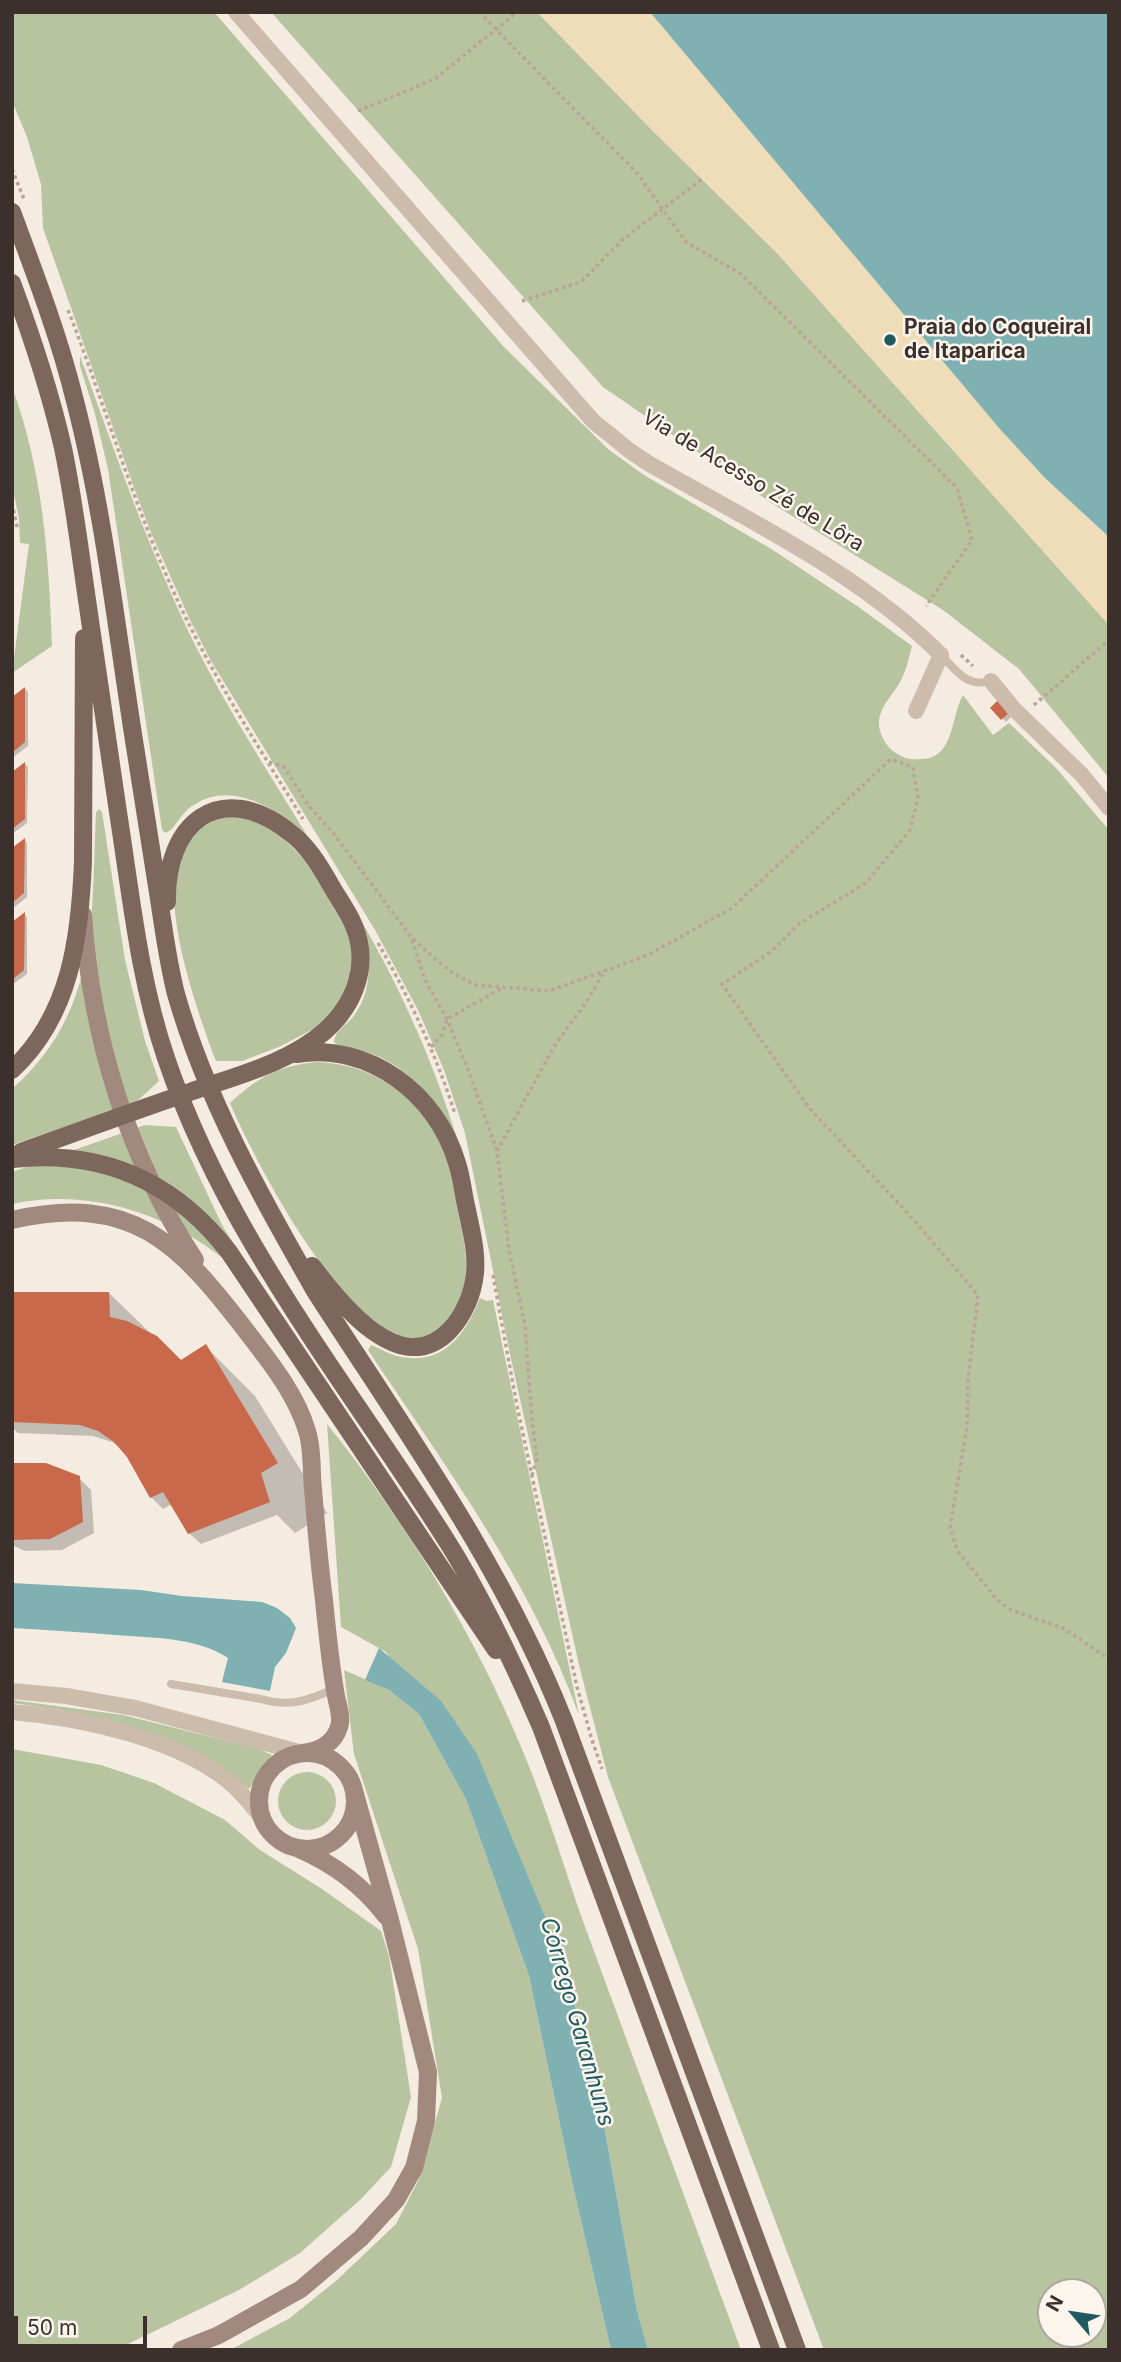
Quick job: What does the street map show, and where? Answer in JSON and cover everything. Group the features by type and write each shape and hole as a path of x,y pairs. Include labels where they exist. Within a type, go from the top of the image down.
{"main road":[{"path":"12,212 44,298 75,399 85,443 105,548 168,958 186,1025 209,1087 250,1174 315,1292 473,1537 530,1640 564,1721 797,2350"},
{"path":"12,283 36,347 62,446 141,962 155,1021 181,1101 202,1152 238,1222 466,1573 523,1686 771,2350"},
{"path":"84,583 82,897 86,949 97,1022 120,1103 151,1181 184,1242 214,1289 279,1376 296,1404 309,1438 317,1540 334,1689 341,1723 328,1744 312,1752 290,1756 270,1772 263,1783 260,1796 263,1827 285,1847 321,1859 348,1876 378,1905 391,1922"},
{"path":"12,1157 108,1120 244,1073 286,1056 311,1042 339,1018 356,988 360,960 357,935 349,916 316,860 290,832 257,812 234,808 212,812 192,824 174,854 168,879 168,958"},
{"path":"12,1070 47,1027 65,989 76,948 82,897"},
{"path":"270,1211 336,1298 364,1324 392,1343 415,1347 438,1340 463,1313 475,1274 474,1245 457,1163 441,1126 430,1109 404,1082 357,1058 321,1052 286,1056"},
{"path":"12,1157 74,1158 122,1170 170,1194 202,1221 229,1252 510,1672 555,1769"},
{"path":"12,1220 75,1211 117,1218 152,1233 174,1250 214,1289"},
{"path":"181,2350 219,2335 301,2289 361,2238 396,2200 415,2168 426,2121 428,2072 391,1922 353,1787 348,1775 339,1765 328,1758 303,1753"},
{"path":"285,1847 318,1847 341,1835 354,1812 353,1787"}],"street":[{"name":"Via de Acesso Zé de Lôra","path":"236,12 593,421 648,463 844,576 899,617 941,655"},
{"path":"916,711 941,655"},
{"path":"991,681 1022,716 1063,755 1109,808"},
{"path":"12,1691 66,1696 135,1708 303,1753"},
{"path":"12,1712 66,1718 109,1728 189,1758 234,1787 263,1827"}],"lane":[{"path":"941,655 968,681 976,684 991,681"},
{"path":"171,1684 290,1704 303,1702 334,1689"}],"path":[{"path":"479,12 637,173 686,242 741,275 957,488 972,540 926,606"},
{"path":"358,111 435,79 517,12"},
{"path":"522,300 581,282 622,240 702,179"},
{"path":"77,332 133,493 168,580 207,660 303,821"},
{"path":"12,503 17,527 12,526"},
{"path":"1022,716 1109,640"},
{"path":"960,654 991,681"},
{"path":"268,761 284,767 309,806 337,838 412,938 454,974 476,985 549,991 648,955 732,908 891,759 913,767 918,799 910,830 866,883 800,923 772,951 722,984 810,1109 914,1220 978,1295 968,1379 967,1427 950,1528 957,1550 997,1601 1011,1610 1063,1628 1109,1659"},
{"path":"412,938 425,980 447,1019 497,1151 509,1250 525,1325 537,1459 532,1475"},
{"path":"377,942 415,1012 458,1123"},
{"path":"497,1151 555,1045 587,1001 604,971"},
{"path":"430,1047 442,1035 447,1019 502,988"},
{"path":"493,1273 577,1687 598,1756"},
{"path":"263,1827 285,1847"}],"green space":[{"path":"12,12 214,12 504,347 608,449 644,475 773,550 912,646 904,674 883,709 879,721 881,735 892,750 909,759 933,757 941,751 950,734 963,695 993,735 1009,723 1056,768 1109,830 1109,2350 824,2350 608,1777 579,1665 510,1354 465,1133 444,1070 418,1010 375,930 211,661 152,535 43,228 41,184 27,137 12,101"},
{"path":"271,12 537,12 777,253 1109,625 1109,778 1019,669 943,610 773,504 603,387"},
{"path":"80,356 141,522 183,620 227,703 308,837 269,808 238,796 223,795 207,798 192,806 170,831 166,833 162,830 108,469 80,366"},
{"path":"12,387 31,450 43,515 52,646 12,673 29,544 20,543 19,519 12,484"},
{"path":"99,809 102,812 125,960 145,1041 159,1081 135,1103 12,1145 12,1089 41,1059 62,1028 76,995 85,961 93,889 96,812"},
{"path":"239,815 270,825 305,860 346,927 352,949 352,972 338,1008 319,1026 279,1047 242,1061 216,1061 185,965 175,912 174,888 179,859 200,829 223,817"},
{"path":"359,917 417,1031 441,1090 461,1151 427,1095 404,1072 375,1055 342,1047 334,1042 339,1031 361,1005 368,981 367,956"},
{"path":"317,1062 355,1068 373,1075 404,1095 429,1123 446,1158 464,1244 465,1284 455,1310 446,1322 417,1338 385,1329 352,1301 319,1261 288,1215 262,1169 230,1103 269,1074 291,1066"},
{"path":"145,1125 176,1127 222,1225 261,1287 200,1242 157,1219 133,1211 86,1201 61,1199 12,1204 12,1172"},
{"path":"480,1298 493,1300 579,1715 559,1665 512,1572 457,1482 368,1350 371,1345 394,1355 413,1358 439,1353 459,1336"},
{"path":"327,1424 411,1540 460,1621 503,1705 541,1797 582,1919 741,2350 648,2350 637,2310 602,2114 565,1965 386,1652 341,1627"},
{"path":"344,1670 389,1690 419,1714 466,1799 529,1976 611,2350 230,2350 290,2318 337,2280 396,2224 419,2179 442,2098 418,1949 354,1754"},
{"path":"12,1700 123,1715 256,1748 272,1755 249,1789 195,1752 137,1728 76,1713 12,1703"},
{"path":"12,1749 101,1765 154,1783 225,1820 260,1850 381,1931 389,1956 411,2097 391,2167 361,2199 300,2253 239,2290 112,2350 12,2350"},
{"path":"307,1772 318,1774 331,1785 336,1801 334,1812 323,1825 307,1830 296,1828 283,1817 278,1801 280,1790 291,1777"}],"sand":[{"name":"Praia do Coqueiral de Itaparica","path":"537,12 650,12 999,428 1045,478 1109,537 1109,625 777,253"}],"water":[{"path":"650,12 1109,12 1109,537 1045,478 999,428"},
{"path":"12,1583 141,1590 262,1602 277,1608 290,1618 296,1628 286,1653 275,1667 270,1691 222,1682 228,1658 188,1642 12,1628"},
{"name":"Córrego Garanhuns","path":"379,1648 441,1701 477,1754 565,1965 602,2114 637,2310 648,2350 611,2350 529,1976 466,1799 419,1714 389,1690 365,1680"}],"building":[{"path":"25,687 25,742 12,753 12,697"},
{"path":"1001,697 1012,710 1001,720 990,708"},
{"path":"25,762 25,819 12,829 12,772"},
{"path":"25,838 24,893 12,903 12,848"},
{"path":"25,912 24,970 12,980 12,922"},
{"path":"12,1292 109,1292 110,1317 127,1321 157,1336 181,1360 206,1344 278,1463 261,1473 270,1502 188,1534 163,1492 150,1498 127,1457 114,1442 98,1431 80,1425 12,1422"},
{"path":"12,1463 46,1463 80,1476 83,1522 50,1539 12,1540"}],"place":[{"name":"Praia do Coqueiral de Itaparica","path":"890,340"}]}
